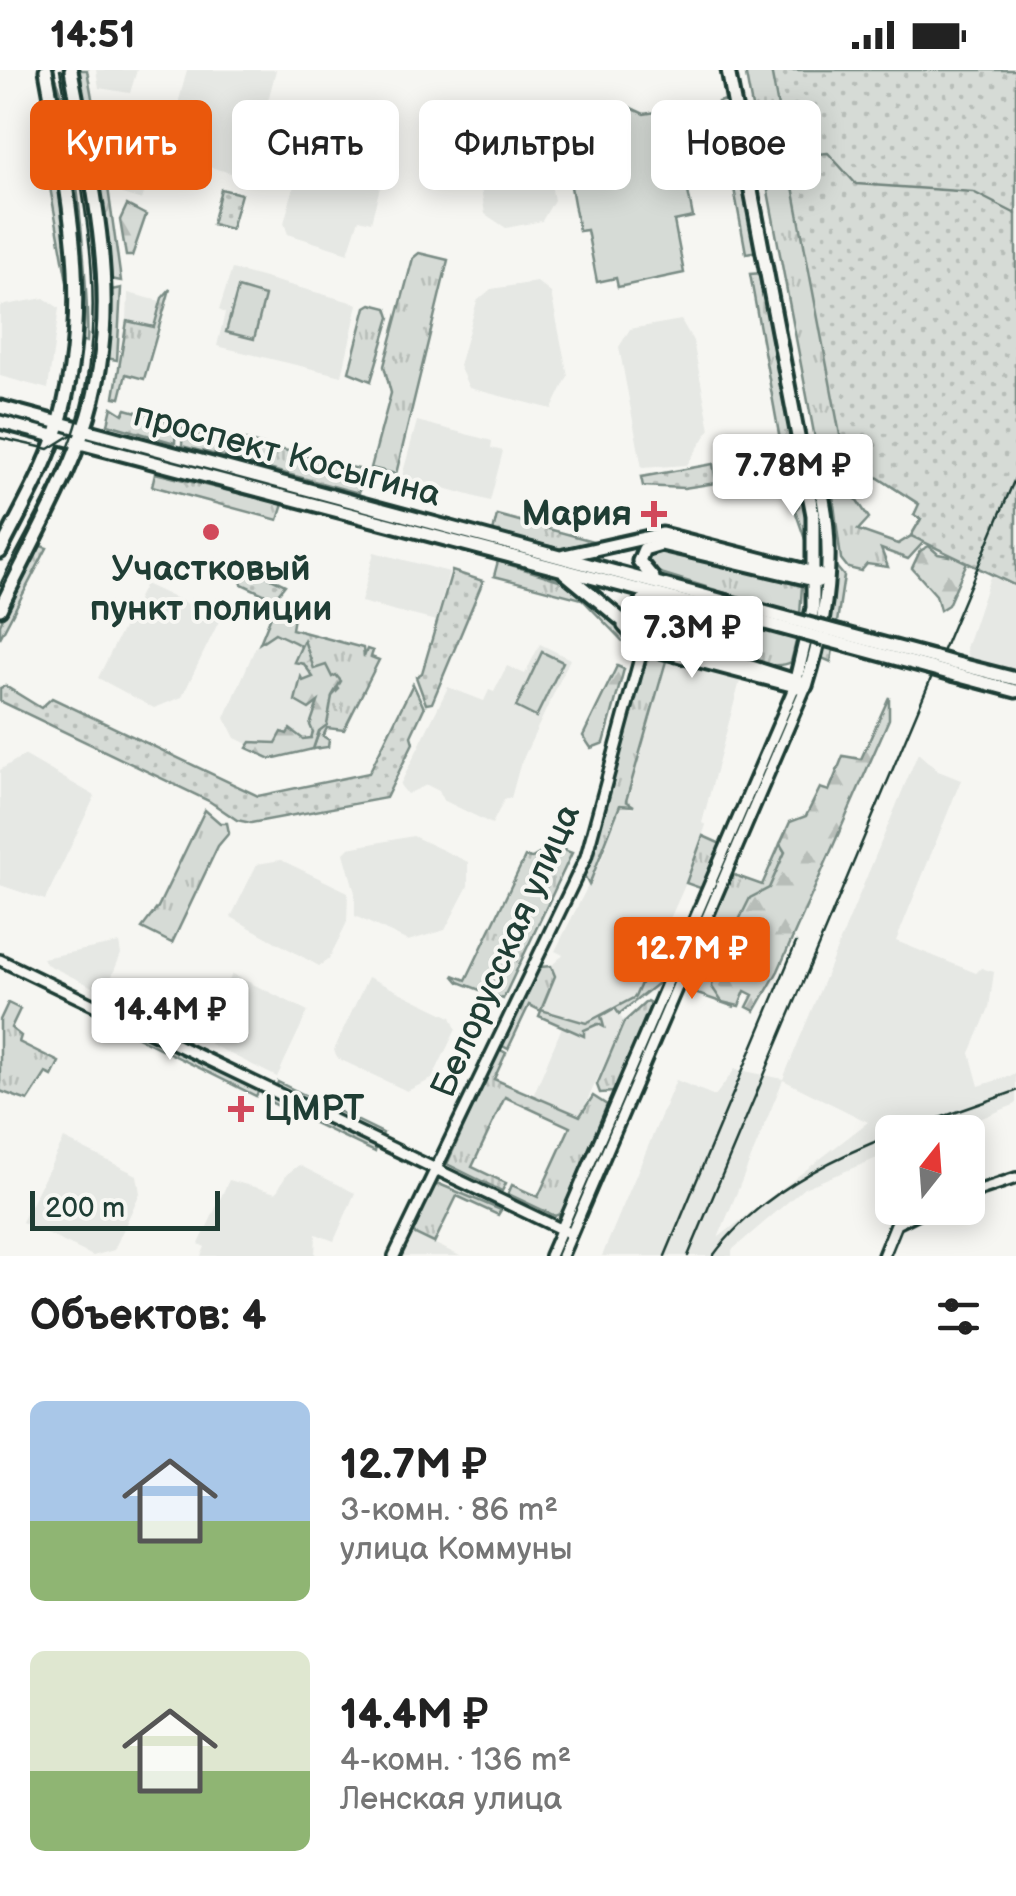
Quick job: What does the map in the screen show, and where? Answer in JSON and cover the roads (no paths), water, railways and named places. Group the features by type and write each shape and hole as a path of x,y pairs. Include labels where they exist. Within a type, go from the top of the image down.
{"main road":[{"path":"0,552 55,436 72,370 79,290 46,70"},
{"path":"0,609 79,442 100,373 106,298 100,228 71,70"},
{"path":"676,593 642,601 635,611 637,623 650,635 799,684 821,634 823,501 808,454 732,70"},
{"name":"проспект Косыгина","path":"0,407 934,663"},
{"name":"проспект Косыгина","path":"0,422 559,562 662,534 819,578"},
{"name":"проспект Косыгина","path":"676,593 646,574 639,561 644,550 675,546 819,578"},
{"name":"проспект Косыгина","path":"559,562 617,618 658,650 799,684"},
{"path":"934,663 1016,679"},
{"path":"934,663 1016,691"}],"street":[{"path":"617,618 639,644 640,658 658,650"},
{"name":"Белорусская улица","path":"394,1256 586,857 640,658"},
{"path":"550,1256 566,1232 799,684"},
{"path":"0,960 566,1232"},
{"path":"985,1188 1016,1178"},
{"path":"883,1256 896,1225"},
{"path":"562,1256 566,1232"}],"waterway":[{"path":"821,154 828,153 856,184 973,192 1016,214"}],"tram line":[{"path":"0,585 52,486 76,426 87,381 93,292 90,248 60,70"},
{"path":"0,438 49,449 73,434"}],"railway":[{"path":"688,1256 1016,476"},
{"path":"665,1256 796,943"},
{"path":"948,1115 1016,1091"},
{"path":"713,1256 730,1235 771,1199 818,1169 875,1142"}],"place":[{"name":"Мария","path":"654,514"},
{"name":"Участковый пункт полиции","path":"211,532"},
{"name":"ЦМРТ","path":"241,1109"}]}
